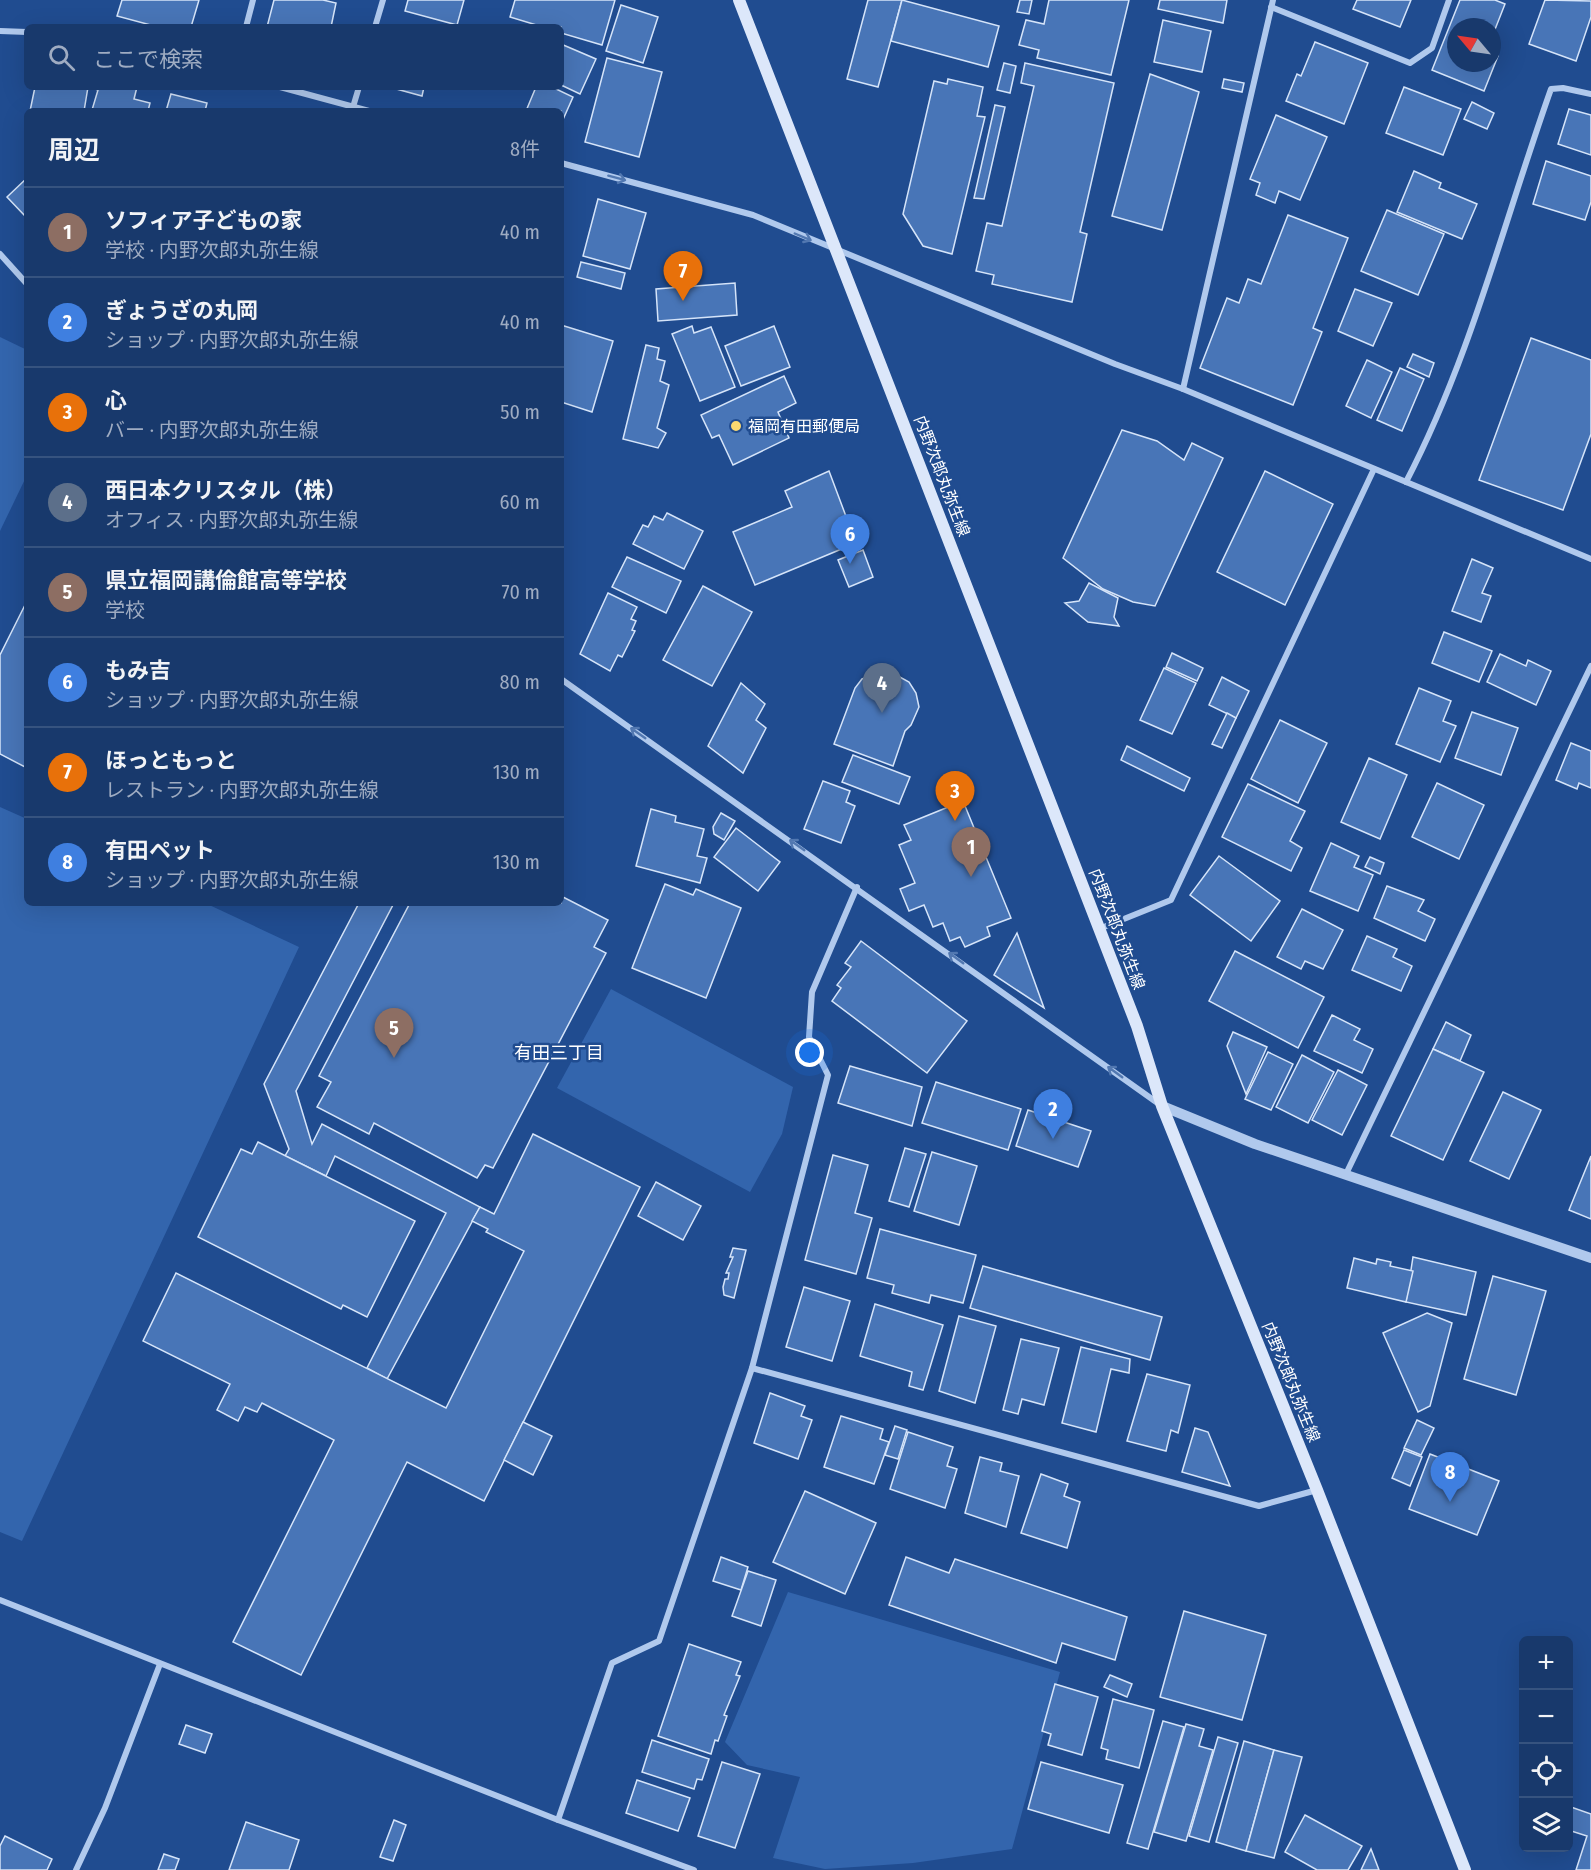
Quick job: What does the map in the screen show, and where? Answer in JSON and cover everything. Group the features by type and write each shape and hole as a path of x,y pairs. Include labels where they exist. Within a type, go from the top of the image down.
{"main road":[{"name":"内野次郎丸弥生線","path":"739,0 1137,1026 1162,1106 1317,1490 1465,1870"}],"street":[{"path":"247,24 253,0"},
{"path":"376,24 383,0"},
{"path":"1183,389 1272,3 1410,63 1432,48 1449,0"},
{"path":"0,31 24,32"},
{"path":"1406,482 1430,437 1478,316 1551,89 1563,88 1591,94"},
{"path":"291,90 357,108"},
{"path":"353,107 358,90"},
{"path":"564,164 753,215 1183,389 1591,559"},
{"path":"0,254 24,281"},
{"path":"1099,929 1171,900 1374,469"},
{"path":"1346,1174 1591,666"},
{"path":"564,681 857,887 1162,1106 1255,1144 1591,1258"},
{"path":"558,1820 612,1663 659,1641 752,1368 828,1075 809,1037 812,992 857,887"},
{"path":"752,1368 1259,1506 1317,1490"},
{"path":"0,1600 558,1820 694,1870"},
{"path":"76,1870 105,1808 160,1664"}],"shaded area":[{"path":"0,337 24,349 24,481 0,531"},
{"path":"0,807 24,818 24,906 211,906 299,947 22,1541 0,1532"},
{"path":"611,989 793,1087 782,1134 750,1192 557,1088"},
{"path":"788,1592 1060,1672 1012,1849 913,1863 825,1869 773,1858 800,1777 747,1765 725,1742"}],"building":[{"path":"122,0 199,0 192,24 147,24 117,16"},
{"path":"274,0 323,0 336,3 332,24 268,24"},
{"path":"408,0 464,0 457,24 405,11"},
{"path":"515,0 615,0 602,45 564,34 564,24 533,24 510,17"},
{"path":"868,0 902,0 878,87 847,79"},
{"path":"902,0 999,26 988,67 891,41"},
{"path":"1020,0 1032,0 1029,14 1017,12"},
{"path":"1049,0 1129,0 1111,75 1037,58 1039,50 1019,45 1026,20 1044,24"},
{"path":"1160,0 1227,0 1223,23 1158,9"},
{"path":"1357,0 1411,0 1400,27 1353,9"},
{"path":"1460,0 1495,0 1505,4 1499,18 1453,18"},
{"path":"1545,0 1591,1 1591,17 1576,61 1529,44"},
{"path":"621,5 658,17 643,63 606,51"},
{"path":"1163,20 1211,31 1202,72 1154,62"},
{"path":"1447,32 1447,72 1492,72 1484,91 1432,70"},
{"path":"1315,42 1368,63 1344,124 1286,101 1297,74 1301,76"},
{"path":"564,45 596,59 580,94 564,86"},
{"path":"607,58 662,72 639,157 585,142"},
{"path":"1004,63 1016,66 1010,93 997,90"},
{"path":"1025,63 1114,83 1080,232 1087,234 1072,302 992,284 994,275 976,271 987,223 1002,226 1034,86 1021,83"},
{"path":"1150,74 1199,92 1162,230 1112,216"},
{"path":"948,79 983,87 977,116 985,117 952,254 923,246 903,214 934,81 947,84"},
{"path":"1224,79 1244,83 1242,92 1222,88"},
{"path":"1404,87 1461,109 1443,155 1386,133"},
{"path":"34,90 88,90 84,108 31,108"},
{"path":"98,90 136,90 134,99 150,103 149,108 93,108"},
{"path":"400,90 423,90 422,96"},
{"path":"535,90 558,90 573,97 564,117 564,108 527,108"},
{"path":"171,94 207,103 206,108 167,108"},
{"path":"1472,102 1494,113 1487,129 1464,119"},
{"path":"995,105 1005,107 984,199 974,198"},
{"path":"1569,109 1591,115 1591,155 1558,144"},
{"path":"1276,115 1327,137 1300,200 1279,191 1275,203 1256,195 1260,183 1250,179"},
{"path":"1546,161 1591,176 1591,202 1585,220 1533,204"},
{"path":"1414,171 1441,183 1439,188 1477,204 1462,239 1397,212"},
{"path":"24,181 24,215 7,197"},
{"path":"598,199 646,213 630,269 583,256"},
{"path":"1387,210 1444,234 1418,295 1361,271"},
{"path":"1288,215 1348,238 1313,328 1322,332 1293,405 1200,368 1227,298 1239,303 1248,279 1261,284"},
{"path":"581,262 625,273 621,289 577,277"},
{"path":"735,283 737,315 658,321 656,289"},
{"path":"1355,289 1392,303 1373,346 1338,331"},
{"path":"564,326 613,341 592,412 564,403"},
{"path":"692,326 694,333 711,327 735,387 700,401 672,334"},
{"path":"774,326 790,367 741,386 725,346"},
{"path":"1531,338 1591,360 1591,434 1563,510 1479,480"},
{"path":"646,345 659,348 657,359 665,361 660,381 669,385 657,428 666,433 658,448 623,439"},
{"path":"1413,354 1434,363 1429,377 1407,367"},
{"path":"1367,360 1392,372 1371,418 1346,406"},
{"path":"1400,368 1424,379 1402,431 1377,420"},
{"path":"784,376 796,403 778,412 789,438 733,465 719,435 712,438 701,415"},
{"path":"1122,430 1157,441 1184,460 1192,443 1223,458 1155,606 1133,602 1103,589 1063,558"},
{"path":"829,471 856,543 755,585 733,532 792,507 785,491"},
{"path":"1265,471 1333,504 1285,605 1217,572"},
{"path":"667,513 703,531 684,569 633,544 643,525 648,527 654,516 663,520"},
{"path":"863,550 873,577 849,587 838,560"},
{"path":"627,557 681,581 666,613 612,587"},
{"path":"1472,559 1493,568 1482,593 1491,596 1481,622 1452,611"},
{"path":"1089,583 1118,598 1114,617 1119,626 1088,622 1065,603 1079,601"},
{"path":"703,586 752,612 712,686 663,660"},
{"path":"608,593 637,607 631,619 636,621 632,630 635,631 622,657 618,655 610,671 580,654"},
{"path":"24,607 24,766 0,754 0,655"},
{"path":"1444,632 1492,651 1479,682 1432,663"},
{"path":"1172,653 1203,668 1197,681 1166,667"},
{"path":"1500,654 1526,666 1528,660 1551,671 1536,705 1487,682"},
{"path":"1164,668 1196,683 1172,734 1140,720"},
{"path":"887,670 909,682 916,693 919,707 911,725 905,731 893,766 834,744 855,688 862,679"},
{"path":"1222,677 1249,691 1236,718 1209,705"},
{"path":"741,683 765,704 756,720 766,728 743,773 708,746"},
{"path":"1419,688 1451,701 1443,721 1456,726 1440,762 1396,744"},
{"path":"1472,712 1518,728 1501,775 1455,758"},
{"path":"1227,713 1236,718 1222,748 1212,744"},
{"path":"1280,720 1327,743 1298,803 1251,779"},
{"path":"1571,743 1591,751 1591,788 1579,783 1577,789 1556,780"},
{"path":"1127,746 1190,778 1184,791 1121,760"},
{"path":"853,755 910,777 899,804 842,782"},
{"path":"1369,758 1407,775 1380,839 1341,822"},
{"path":"823,781 850,791 846,802 855,806 841,843 804,829"},
{"path":"1437,783 1484,805 1459,859 1412,837"},
{"path":"1248,784 1305,811 1290,841 1302,848 1291,871 1222,837"},
{"path":"963,801 1011,918 987,927 990,936 965,947 960,937 950,941 943,923 933,927 924,905 909,911 900,889 915,883 899,845 911,840 904,825"},
{"path":"651,809 676,816 675,822 704,829 697,856 707,858 700,883 636,866"},
{"path":"721,813 735,821 724,840 714,834 713,827"},
{"path":"736,828 780,862 758,891 714,857"},
{"path":"1331,843 1359,856 1354,867 1373,875 1358,911 1310,891"},
{"path":"1219,856 1280,901 1251,941 1190,895"},
{"path":"1370,857 1384,863 1380,874 1365,867"},
{"path":"665,884 693,895 696,889 741,908 706,998 632,968"},
{"path":"1387,886 1424,900 1418,911 1435,919 1425,941 1374,918"},
{"path":"564,898 608,920 594,947 606,953 493,1168 485,1165 477,1178 374,1123 369,1134 317,1107 331,1082 319,1076 408,906 564,906"},
{"path":"357,906 392,906 296,1091 312,1144 322,1124 480,1207 387,1379 367,1368 446,1213 335,1156 326,1176 285,1156 289,1149 264,1084"},
{"path":"1302,909 1343,930 1323,969 1305,961 1301,969 1277,957"},
{"path":"1017,933 1044,1008 994,975"},
{"path":"1367,936 1397,949 1393,957 1412,966 1401,991 1352,970"},
{"path":"861,941 967,1021 927,1073 832,1001 841,988 837,985 851,967 845,963"},
{"path":"1235,951 1324,997 1298,1048 1209,1001"},
{"path":"1332,1015 1360,1029 1354,1040 1373,1049 1362,1073 1314,1051"},
{"path":"1446,1022 1471,1035 1460,1061 1433,1049"},
{"path":"1233,1032 1267,1047 1246,1094 1227,1046"},
{"path":"1433,1049 1484,1072 1443,1160 1391,1136"},
{"path":"1268,1052 1293,1064 1271,1110 1245,1099"},
{"path":"1302,1055 1334,1072 1308,1123 1276,1107"},
{"path":"850,1066 922,1087 912,1126 838,1103"},
{"path":"1338,1070 1367,1085 1342,1135 1312,1120"},
{"path":"936,1082 1021,1109 1008,1150 922,1123"},
{"path":"1503,1092 1541,1110 1509,1179 1470,1161"},
{"path":"1028,1110 1091,1131 1078,1167 1016,1146"},
{"path":"533,1134 640,1187 484,1501 407,1462 301,1675 233,1642 334,1440 262,1403 257,1412 245,1407 238,1421 217,1410 230,1384 143,1341 176,1273 446,1408 524,1251 486,1232 488,1229 472,1221 480,1207 494,1214"},
{"path":"258,1142 415,1221 367,1317 343,1305 341,1309 198,1237 241,1149 252,1154"},
{"path":"905,1148 926,1154 909,1207 889,1201"},
{"path":"932,1152 977,1166 959,1225 914,1211"},
{"path":"833,1155 868,1165 855,1213 872,1218 856,1274 805,1260"},
{"path":"1591,1156 1591,1219 1569,1210"},
{"path":"656,1182 701,1206 683,1240 638,1216"},
{"path":"880,1229 976,1255 963,1303 931,1295 929,1303 892,1293 894,1285 867,1278"},
{"path":"733,1248 746,1250 734,1298 724,1295 723,1287 725,1279 728,1279 729,1273 726,1273 733,1257 730,1257"},
{"path":"1413,1257 1476,1272 1466,1315 1406,1302"},
{"path":"1354,1258 1376,1264 1377,1259 1391,1262 1390,1266 1413,1271 1406,1302 1347,1288"},
{"path":"983,1266 1162,1317 1150,1360 970,1308"},
{"path":"1493,1276 1546,1291 1516,1395 1464,1379"},
{"path":"804,1287 850,1301 832,1361 786,1347"},
{"path":"875,1304 943,1325 923,1390 909,1386 912,1372 860,1356"},
{"path":"1427,1313 1452,1323 1430,1406 1418,1412 1383,1333"},
{"path":"959,1316 996,1326 975,1403 939,1391"},
{"path":"1021,1339 1059,1348 1044,1405 1022,1399 1018,1414 1003,1410"},
{"path":"1081,1347 1130,1359 1129,1373 1111,1369 1096,1432 1062,1423"},
{"path":"1147,1374 1190,1385 1178,1433 1171,1430 1166,1451 1127,1441"},
{"path":"770,1393 805,1406 801,1416 812,1420 798,1459 754,1443"},
{"path":"841,1416 883,1429 880,1439 889,1442 874,1484 824,1467"},
{"path":"1417,1420 1434,1428 1421,1455 1404,1448"},
{"path":"523,1422 552,1436 533,1475 504,1460"},
{"path":"895,1426 907,1430 898,1459 885,1455"},
{"path":"1195,1428 1208,1432 1230,1486 1182,1472"},
{"path":"908,1432 953,1447 947,1466 957,1469 945,1508 890,1489"},
{"path":"1404,1450 1422,1457 1410,1486 1392,1478"},
{"path":"1430,1454 1499,1481 1477,1535 1409,1509"},
{"path":"980,1457 1002,1463 1000,1471 1019,1476 1006,1527 965,1513"},
{"path":"1041,1474 1068,1484 1064,1496 1080,1502 1067,1548 1021,1533"},
{"path":"805,1491 876,1523 845,1594 773,1562"},
{"path":"721,1557 748,1567 741,1590 713,1581"},
{"path":"906,1557 949,1573 955,1559 1127,1617 1115,1660 1062,1643 1056,1663 889,1605"},
{"path":"748,1571 776,1580 761,1626 732,1616"},
{"path":"1184,1611 1266,1635 1242,1720 1160,1697"},
{"path":"689,1644 741,1662 736,1675 740,1676 724,1715 727,1716 711,1754 658,1736"},
{"path":"1110,1675 1132,1684 1127,1697 1104,1687"},
{"path":"1055,1684 1098,1697 1082,1755 1048,1745 1051,1734 1042,1731"},
{"path":"1113,1699 1154,1710 1139,1768 1106,1759 1108,1750 1101,1748"},
{"path":"1163,1721 1184,1727 1148,1849 1127,1843"},
{"path":"1186,1724 1204,1729 1199,1746 1213,1750 1186,1841 1154,1832"},
{"path":"186,1725 212,1734 205,1753 179,1744"},
{"path":"1218,1737 1238,1743 1209,1842 1189,1836"},
{"path":"652,1740 709,1759 702,1780 697,1779 694,1789 642,1772"},
{"path":"1244,1741 1274,1750 1246,1851 1216,1842"},
{"path":"1274,1750 1302,1757 1274,1858 1246,1851"},
{"path":"722,1762 760,1774 735,1848 698,1836"},
{"path":"1041,1762 1123,1785 1109,1833 1028,1809"},
{"path":"637,1780 690,1798 678,1831 626,1813"},
{"path":"1573,1808 1591,1814 1591,1870 1576,1870 1587,1836 1573,1832"},
{"path":"1305,1815 1362,1846 1348,1870 1317,1870 1285,1852"},
{"path":"394,1820 406,1825 393,1861 380,1857"},
{"path":"246,1822 299,1840 289,1870 229,1870"},
{"path":"5,1836 52,1859 47,1870 0,1870 0,1846"},
{"path":"1371,1849 1379,1870 1361,1870"},
{"path":"164,1854 179,1859 175,1870 158,1870"}],"place":[{"name":"ほっともっと","path":"683,301"},
{"name":"福岡有田郵便局","path":"736,426"},
{"name":"もみ吉","path":"850,564"},
{"name":"西日本クリスタル（株）","path":"882,713"},
{"name":"心","path":"955,821"},
{"name":"ソフィア子どもの家","path":"971,877"},
{"name":"県立福岡講倫館高等学校","path":"394,1058"},
{"name":"ぎょうざの丸岡","path":"1053,1139"},
{"name":"有田ペット","path":"1450,1502"}],"district":[{"name":"有田三丁目","path":"559,1053"}]}
